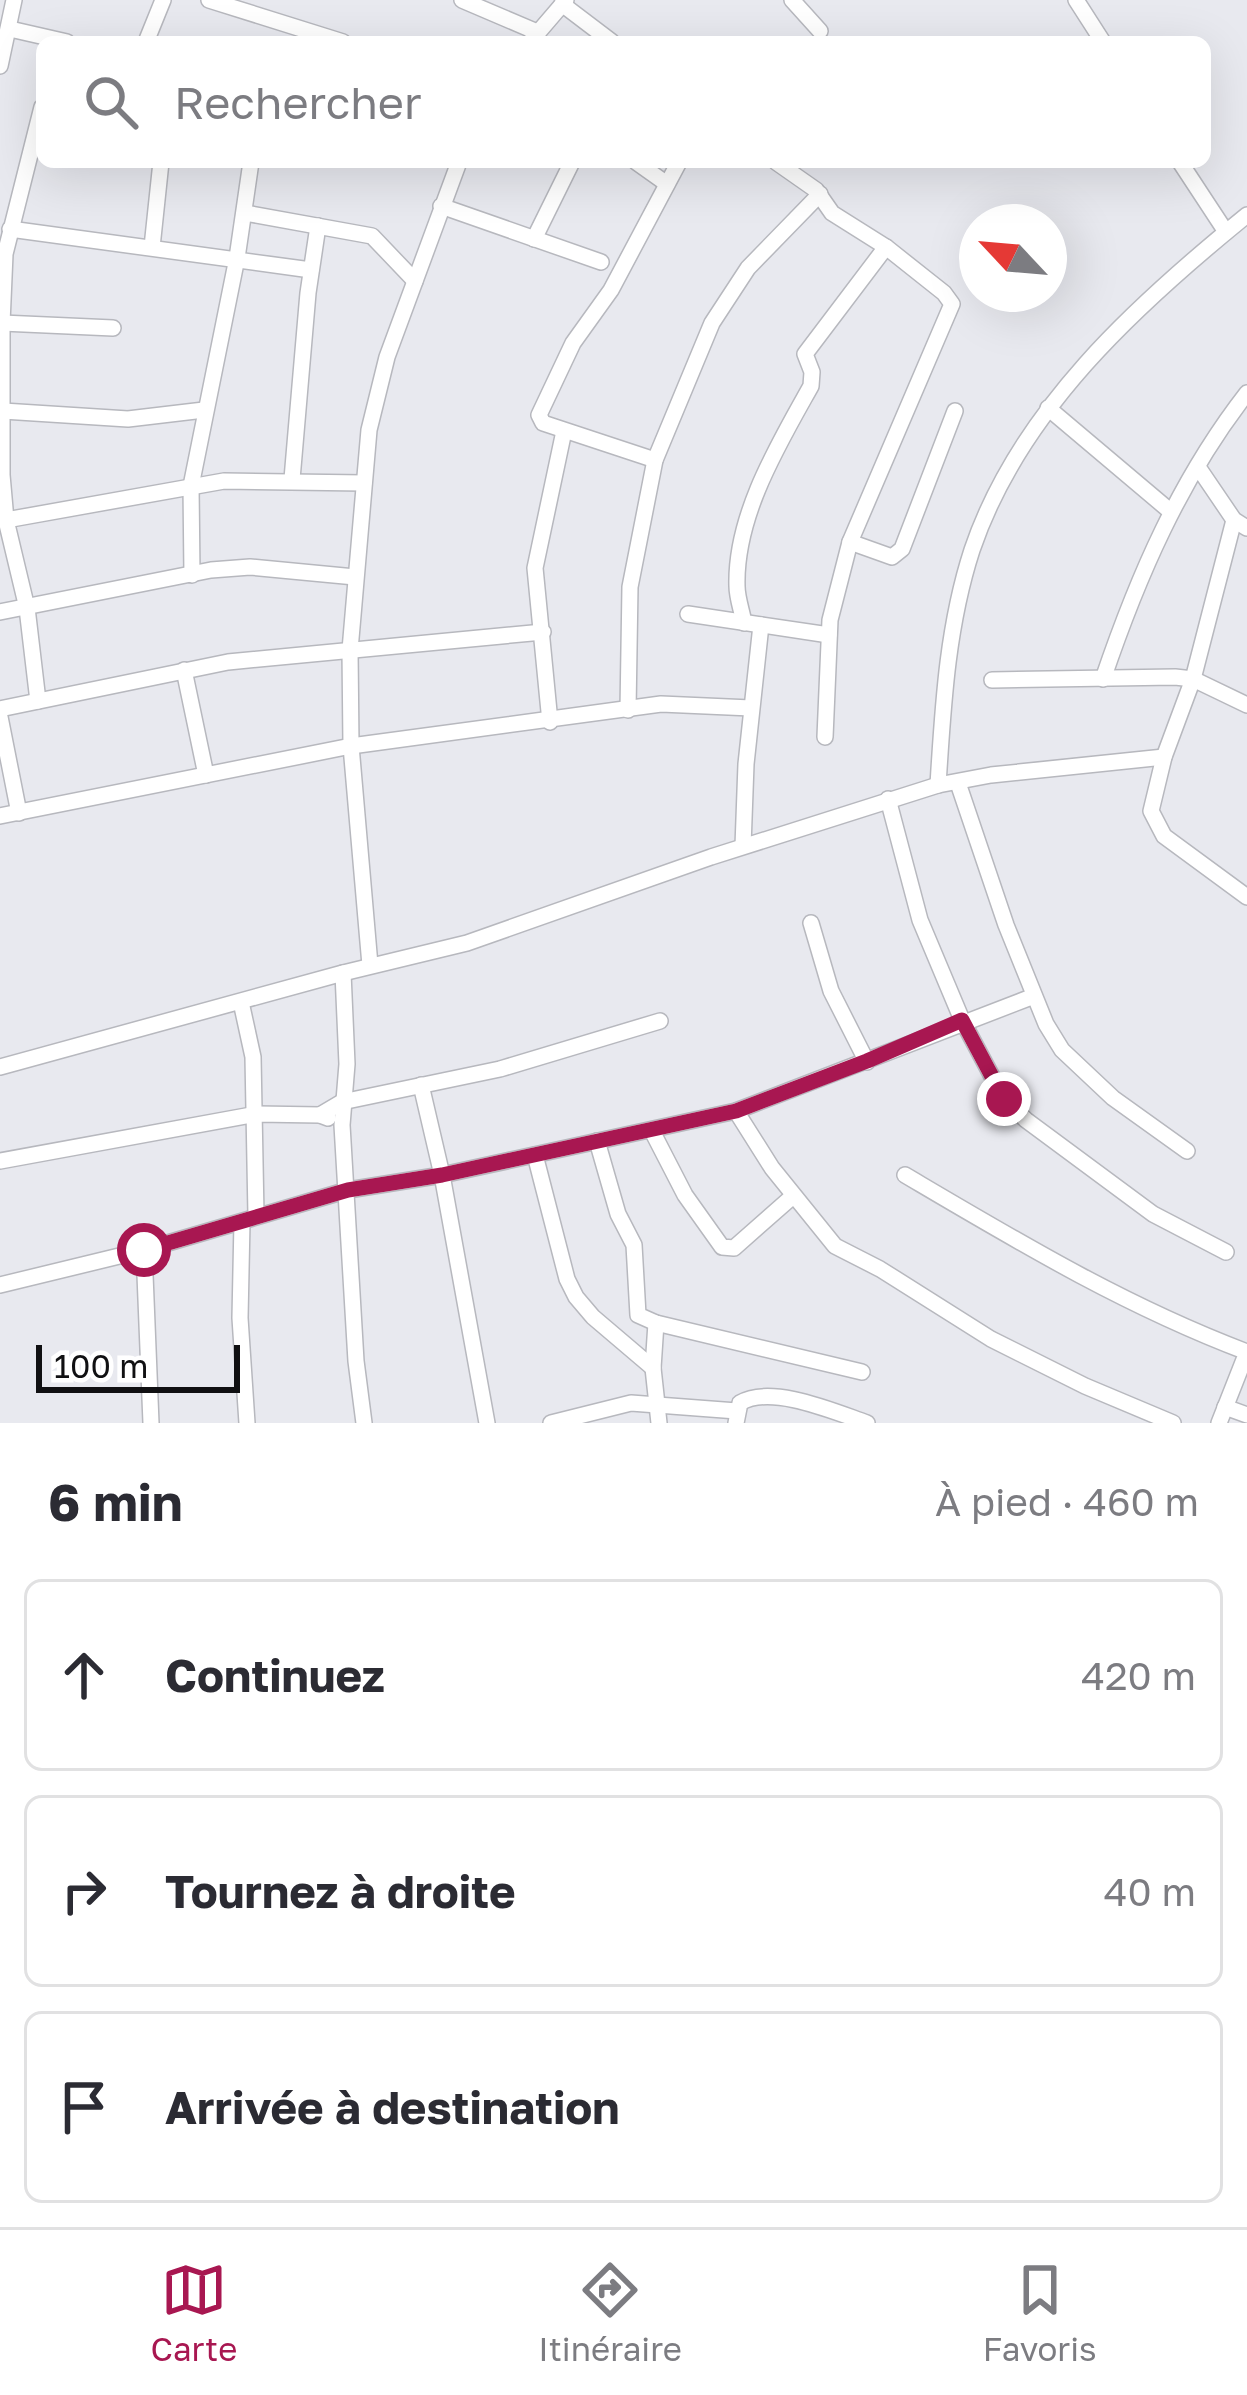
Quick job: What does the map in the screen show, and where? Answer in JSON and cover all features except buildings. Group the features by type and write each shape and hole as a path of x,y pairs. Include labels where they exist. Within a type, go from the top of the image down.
{"street":[{"path":"0,66 14,0"},
{"path":"148,36 163,0"},
{"path":"209,0 324,36"},
{"path":"462,0 532,36"},
{"path":"792,0 820,31"},
{"path":"1076,0 1099,36"},
{"path":"535,36 564,2 605,36"},
{"path":"10,28 42,36"},
{"path":"36,124 8,201 2,323 5,527 28,608 38,701"},
{"path":"152,247 160,168"},
{"path":"192,575 191,486 250,168"},
{"path":"370,965 351,746 350,650 364,483 376,394 457,168"},
{"path":"534,238 569,168"},
{"path":"644,168 667,184"},
{"path":"655,460 543,424 540,411 573,343 611,290 676,168"},
{"path":"784,168 820,194 832,212 886,247 951,298 952,304 850,542 829,635 826,737"},
{"path":"1184,168 1226,232"},
{"path":"628,710 630,587 655,460 712,323 748,268 820,194"},
{"path":"441,206 601,262"},
{"path":"245,213 379,239 415,281"},
{"path":"938,785 944,676 972,552 1014,460 1048,408 1168,283 1247,215"},
{"path":"292,479 318,226"},
{"path":"10,229 311,270"},
{"path":"743,846 753,624 736,587 741,553 760,486 811,386 805,354 886,247"},
{"path":"2,323 113,328"},
{"path":"1103,679 1133,589 1170,511 1247,393"},
{"path":"1048,408 1170,511"},
{"path":"3,411 128,419 204,410"},
{"path":"850,542 892,556 902,549 955,411"},
{"path":"550,722 535,568 564,431"},
{"path":"1198,467 1241,524 1164,757 1151,811 1164,836 1247,897"},
{"path":"5,527 224,481 364,483"},
{"path":"0,612 88,592 250,567 355,577"},
{"path":"688,614 829,635"},
{"path":"19,813 0,713 184,670 543,632"},
{"path":"184,670 206,776"},
{"path":"992,680 1193,679 1247,705"},
{"path":"0,816 351,746 662,704 751,708"},
{"path":"0,1067 370,965 467,943 743,846 938,785 1164,757"},
{"path":"958,783 1034,996 1062,1051 1187,1151"},
{"path":"888,799 920,920 962,1020 1004,1099 1025,1120 1153,1214 1226,1252"},
{"path":"811,923 831,991 867,1061"},
{"path":"343,973 347,1064 342,1125 364,1423"},
{"path":"0,1285 144,1250 348,1190 442,1175 736,1111 1034,996"},
{"path":"241,1002 252,1042 256,1114 240,1318 247,1423"},
{"path":"320,1115 342,1102 500,1069 660,1021"},
{"path":"421,1085 487,1423"},
{"path":"736,1111 824,1237 846,1253 991,1339 1173,1423"},
{"path":"0,1161 256,1114 320,1115 342,1125"},
{"path":"652,1131 685,1195 722,1247 734,1248 793,1196"},
{"path":"597,1141 618,1214 634,1245 637,1312 656,1323 862,1372"},
{"path":"535,1155 567,1279 576,1297 653,1368"},
{"path":"905,1175 1079,1278 1171,1323 1247,1352 1222,1415 1247,1415"},
{"path":"144,1250 151,1423"},
{"path":"656,1323 653,1368 659,1423"},
{"path":"551,1423 631,1403 736,1417 744,1398 780,1398 868,1423"}],"route":[{"path":"144,1250 348,1190 442,1175 736,1111 962,1020 1004,1099"}]}
